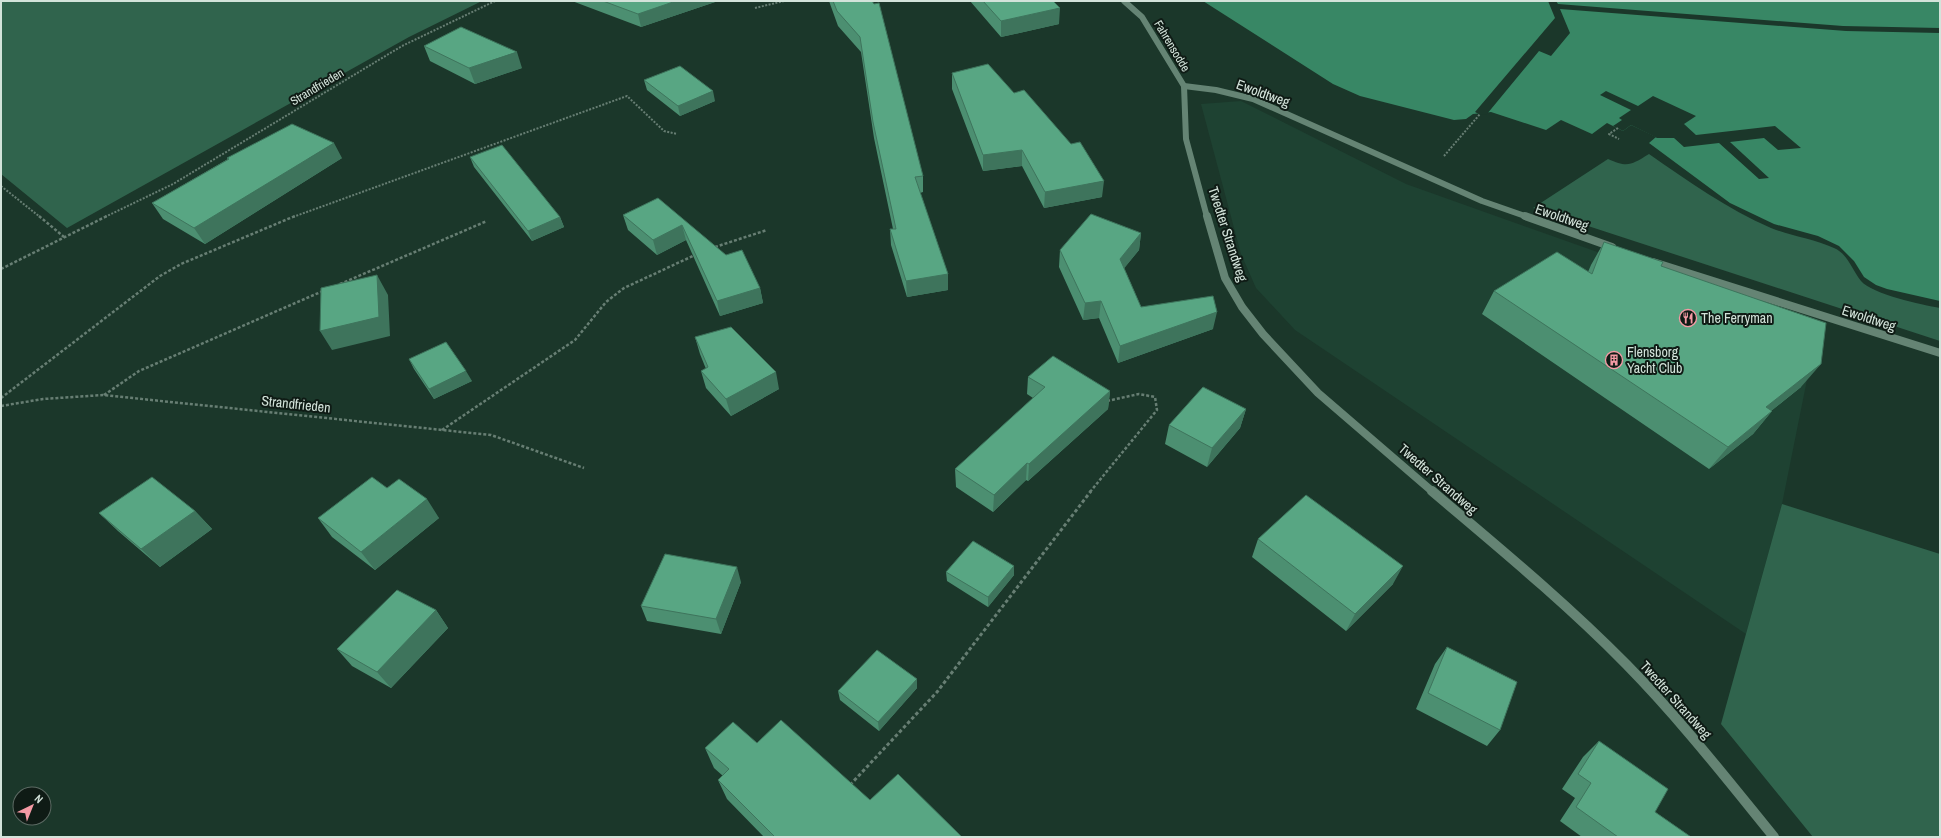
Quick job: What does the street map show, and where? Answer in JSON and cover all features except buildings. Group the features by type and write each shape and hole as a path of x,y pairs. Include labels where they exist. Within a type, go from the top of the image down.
{"street":[{"name":"Fahrensodde","path":"1124,1 1142,17 1184,86"},
{"name":"Ewoldtweg","path":"1184,86 1216,90 1253,99 1427,177 1515,213 1618,249"},
{"name":"Twedter Strandweg","path":"1184,86 1186,139 1200,194 1225,278 1242,307 1263,334 1318,393 1555,596 1626,664 1689,731 1774,837"},
{"name":"Ewoldtweg","path":"1647,259 1940,353"}],"path":[{"name":"Strandfrieden","path":"1,269 173,184 402,46 496,1"},
{"path":"755,8 784,1"},
{"path":"1,398 160,276 181,264 306,212 627,96 664,131 677,134"},
{"path":"1427,177 1480,114"},
{"path":"1618,128 1609,134 1619,139"},
{"path":"1,186 64,237"},
{"path":"335,286 487,221"},
{"path":"714,247 767,230"},
{"path":"442,430 576,340 606,302 624,288 699,253"},
{"path":"103,395 139,371 328,290"},
{"path":"845,791 937,692 1085,498 1157,410 1154,397 1138,394 1105,402"},
{"name":"Strandfrieden","path":"1,406 43,399 103,395 491,435 584,468"}],"shaded area":[{"path":"1,1 482,1 409,37 67,228 1,174"},
{"path":"1203,1 1940,1 1940,301 1887,289 1876,285 1864,277 1854,261 1839,246 1818,236 1774,224 1730,203 1649,143 1656,137 1631,125 1623,131 1607,123 1592,134 1561,120 1546,130 1491,112 1473,114 1466,119 1454,120 1360,96 1333,84"},
{"path":"1241,101 1406,184 1817,330 1782,504 1746,634 1295,330 1256,288 1241,254 1201,104"},
{"path":"1649,154 1708,194 1739,212 1771,228 1819,242 1839,251 1846,258 1861,281 1867,286 1898,298 1940,308 1940,341 1533,208 1608,159 1620,164 1629,164 1638,161"},
{"path":"1782,504 1940,554 1940,837 1813,837 1721,724"}],"pier":[{"path":"1548,1 1556,1 1558,4 1843,26 1940,28 1940,33 1846,31 1560,9 1570,33 1551,56 1539,51 1487,114 1481,115 1475,112 1555,18"},
{"path":"1606,91 1638,106 1653,96 1696,116 1684,124 1696,135 1775,126 1801,148 1778,150 1764,138 1730,142 1769,178 1759,179 1719,143 1684,147 1674,138 1657,138 1631,125 1623,131 1613,126 1622,120 1619,118 1631,110 1600,95"}],"place":[{"name":"The Ferryman","path":"1688,318"},
{"name":"Flensborg Yacht Club","path":"1614,360"}]}
